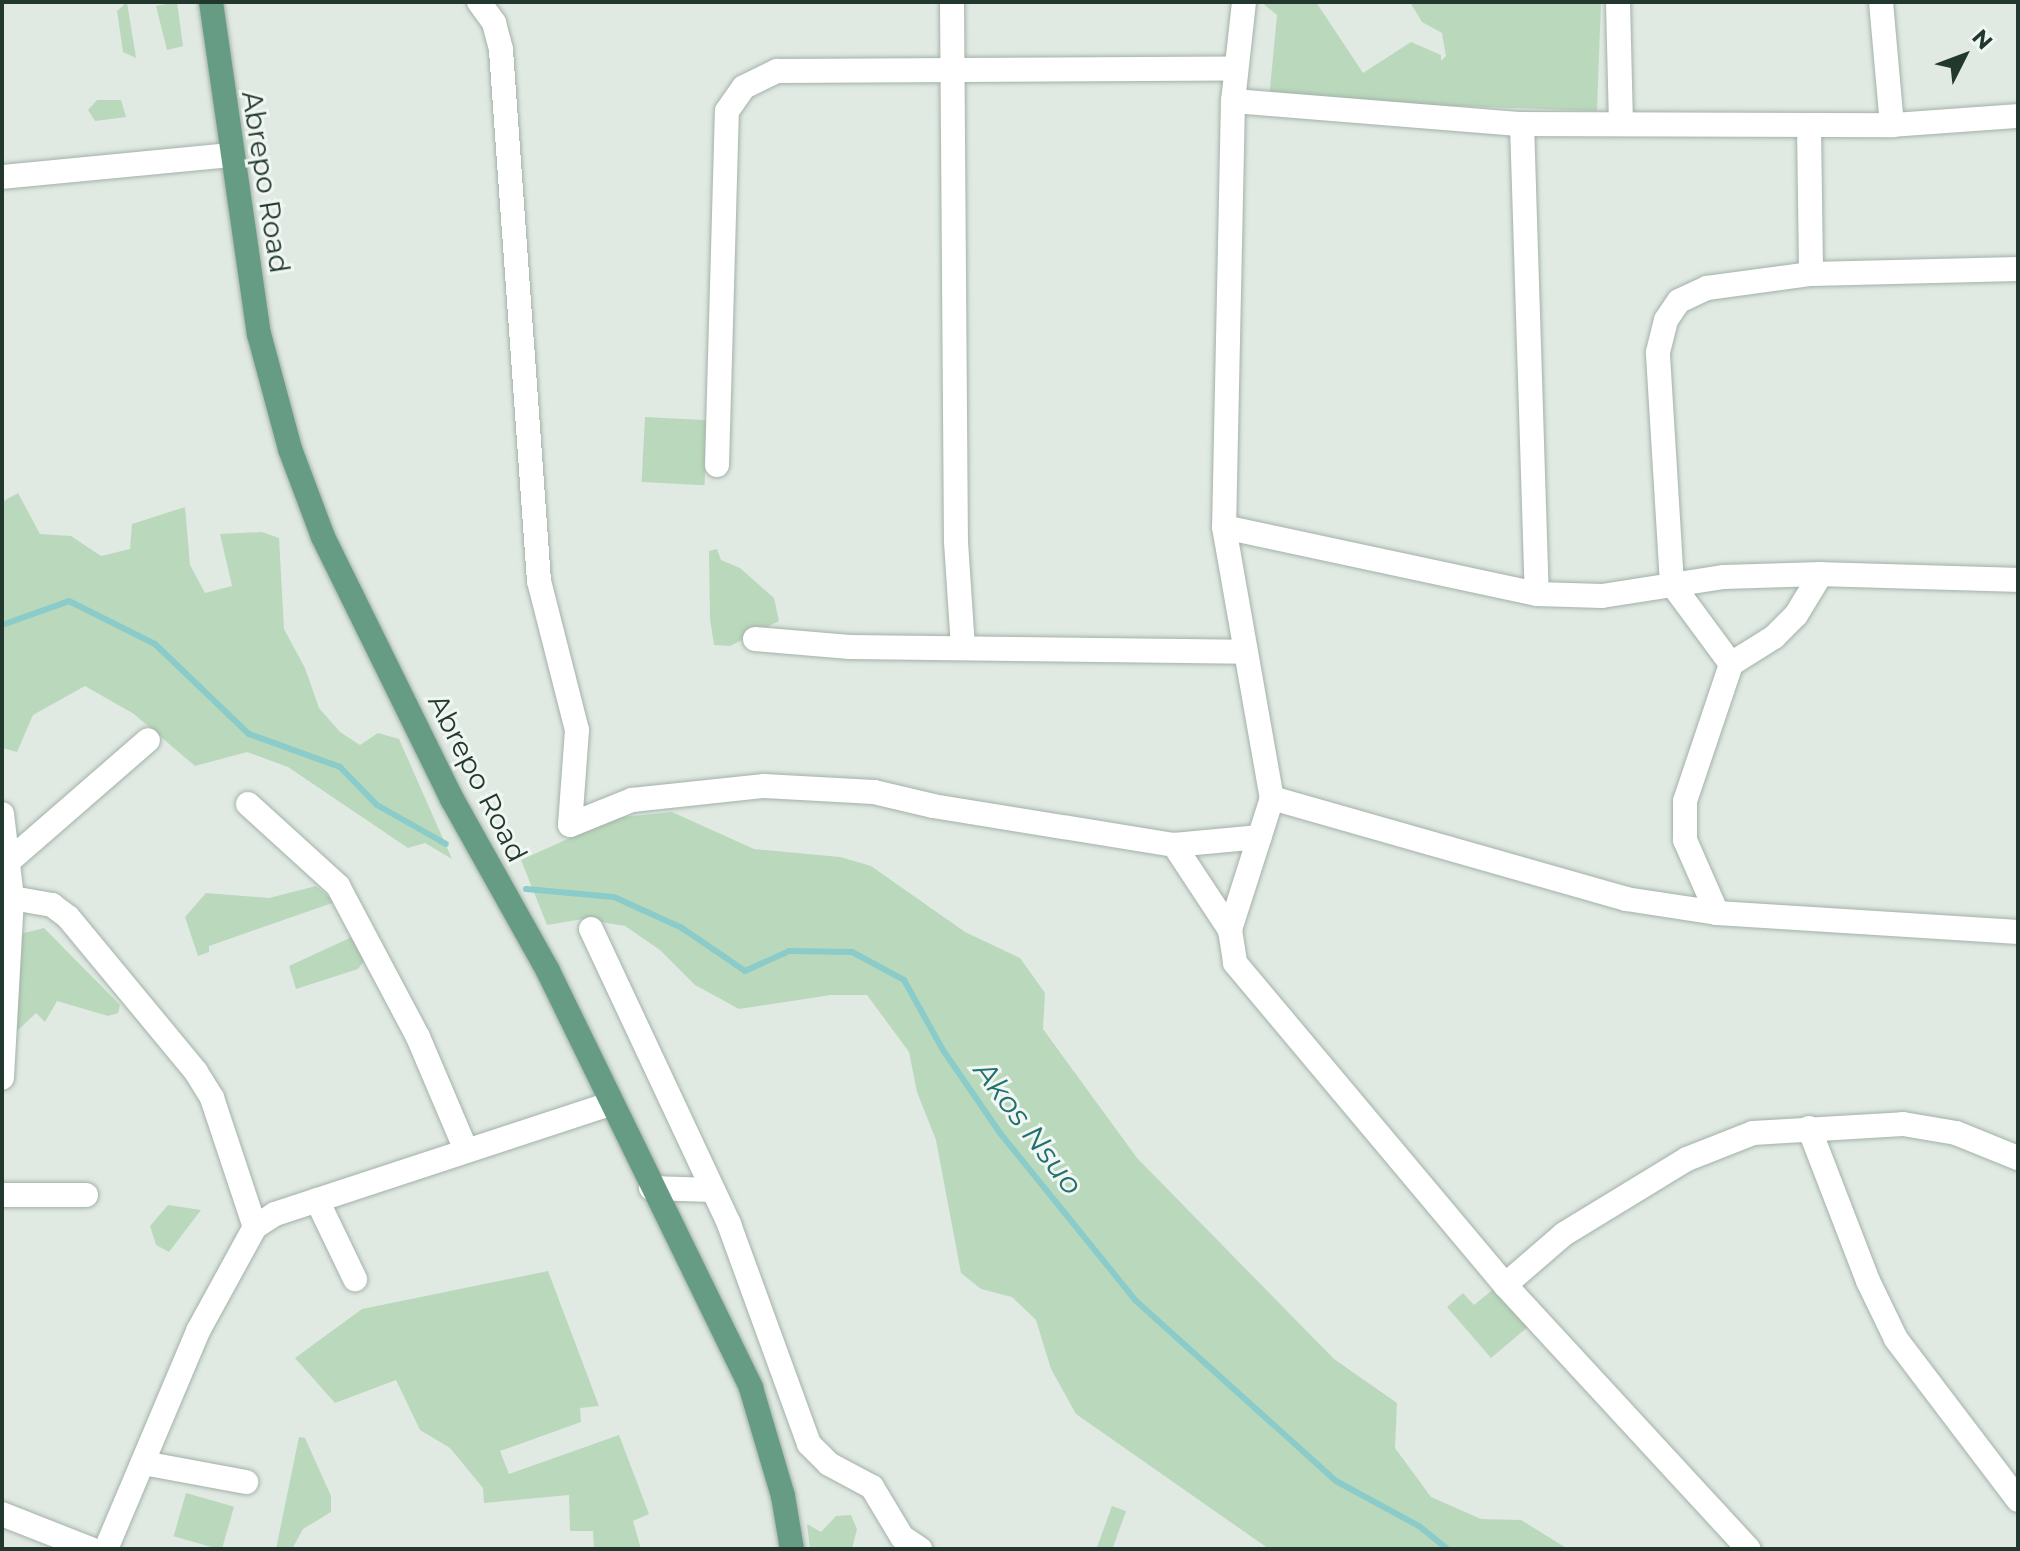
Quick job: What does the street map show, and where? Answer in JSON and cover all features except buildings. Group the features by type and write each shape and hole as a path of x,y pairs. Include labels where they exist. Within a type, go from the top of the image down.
{"main road":[{"name":"Abrepo Road","path":"211,2 229,155 259,334 290,449 323,537 452,799 548,971 609,1104 751,1388 783,1496 792,1549"}],"street":[{"path":"479,2 494,23 501,50 539,581 577,730 570,825 614,803 764,786 874,792 933,806 1174,845 1260,837"},
{"path":"952,2 956,542 963,648"},
{"path":"1230,930 1272,798 1224,527 1233,101 1244,2"},
{"path":"1618,2 1621,124"},
{"path":"1881,2 1892,125"},
{"path":"717,465 727,111 744,87 777,71 1235,69"},
{"path":"1233,101 1522,124 1892,125 2018,116"},
{"path":"1522,124 1537,594"},
{"path":"1809,126 1811,274"},
{"path":"2,177 229,155"},
{"path":"1731,664 1672,584 1658,352 1666,320 1679,301 1707,288 1811,274 2018,269"},
{"path":"1224,527 1537,594 1602,596 1672,584 1821,574 2015,584"},
{"path":"1717,913 1685,840 1685,801 1731,664 1774,637 1796,615 1821,574"},
{"path":"755,639 850,647 1244,652"},
{"path":"9,861 148,740"},
{"path":"1272,798 1626,899 1717,913 2018,932"},
{"path":"248,804 338,886 418,1037 466,1150"},
{"path":"2,814 12,898 2,1078"},
{"path":"1174,845 1230,930 1235,963 1247,980 1505,1285 1749,1549"},
{"path":"12,898 52,905 68,917 196,1072 212,1098 255,1227"},
{"path":"591,929 712,1190 779,1349 809,1444 829,1464 872,1487 902,1537 920,1549"},
{"path":"106,1549 198,1331 255,1227 317,1200 609,1104"},
{"path":"1505,1285 1564,1234 1687,1159 1753,1133 1903,1124 1956,1133 2018,1158"},
{"path":"1809,1128 1868,1281 1896,1339 2018,1500"},
{"path":"651,1188 712,1190"},
{"path":"2,1195 86,1195"},
{"path":"317,1200 355,1279"},
{"path":"143,1463 246,1482"},
{"path":"2,1514 91,1549"}],"green space":[{"path":"127,2 136,58 123,52 117,11"},
{"path":"177,2 183,46 167,50 156,6"},
{"path":"1261,2 1316,2 1363,73 1411,42 1441,55 1441,61 1446,56 1442,33 1422,22 1410,2 1601,2 1597,111 1269,99 1277,15"},
{"path":"97,100 121,100 126,117 95,121 88,110"},
{"path":"645,417 708,420 705,485 642,482"},
{"path":"18,493 40,534 71,536 101,556 130,549 132,524 185,507 190,565 205,593 232,586 220,534 262,532 279,538 284,629 305,668 319,708 340,732 360,745 378,733 399,739 452,859 425,843 408,848 288,767 247,752 195,766 134,714 85,686 33,715 17,752 2,748 2,502"},
{"path":"717,549 721,560 740,568 774,598 779,621 730,646 714,645 710,619 709,551"},
{"path":"672,812 754,849 840,857 871,866 965,932 1020,958 1045,993 1043,1029 1137,1158 1334,1359 1397,1403 1395,1448 1431,1497 1481,1519 1521,1520 1568,1549 1269,1549 1076,1414 1051,1369 1036,1320 1012,1297 981,1289 961,1273 936,1140 917,1092 909,1052 867,995 831,995 739,1009 695,985 660,950 625,926 583,919 547,925 521,860 614,818"},
{"path":"316,886 335,902 209,946 209,952 198,956 185,917 206,893 269,898"},
{"path":"44,928 120,1005 118,1013 108,1016 57,1001 45,1022 36,1013 17,1031 10,1029 15,941 24,933"},
{"path":"354,936 367,957 358,969 296,989 289,966"},
{"path":"168,1205 201,1210 169,1252 156,1245 150,1226"},
{"path":"548,1271 599,1406 580,1408 581,1422 500,1451 509,1474 619,1435 649,1514 633,1521 641,1549 594,1549 593,1531 570,1531 569,1495 484,1503 483,1488 450,1448 420,1430 396,1380 335,1403 295,1358 362,1309"},
{"path":"1495,1288 1529,1326 1491,1358 1447,1307 1463,1293 1474,1305"},
{"path":"299,1437 305,1438 331,1496 331,1512 303,1529 292,1549 276,1549"},
{"path":"186,1493 234,1507 222,1549 174,1536"},
{"path":"1112,1506 1126,1511 1112,1549 1096,1549"},
{"path":"851,1515 857,1529 852,1549 810,1549 807,1524 821,1532 836,1516"}],"waterway":[{"name":"Akos Nsuo","path":"2,625 69,601 155,644 249,734 340,767 377,805 446,844"},
{"name":"Akos Nsuo","path":"526,889 614,897 682,928 745,971 789,951 852,952 904,980 943,1050 1000,1133 1135,1300 1336,1481 1419,1526 1447,1549"}]}
